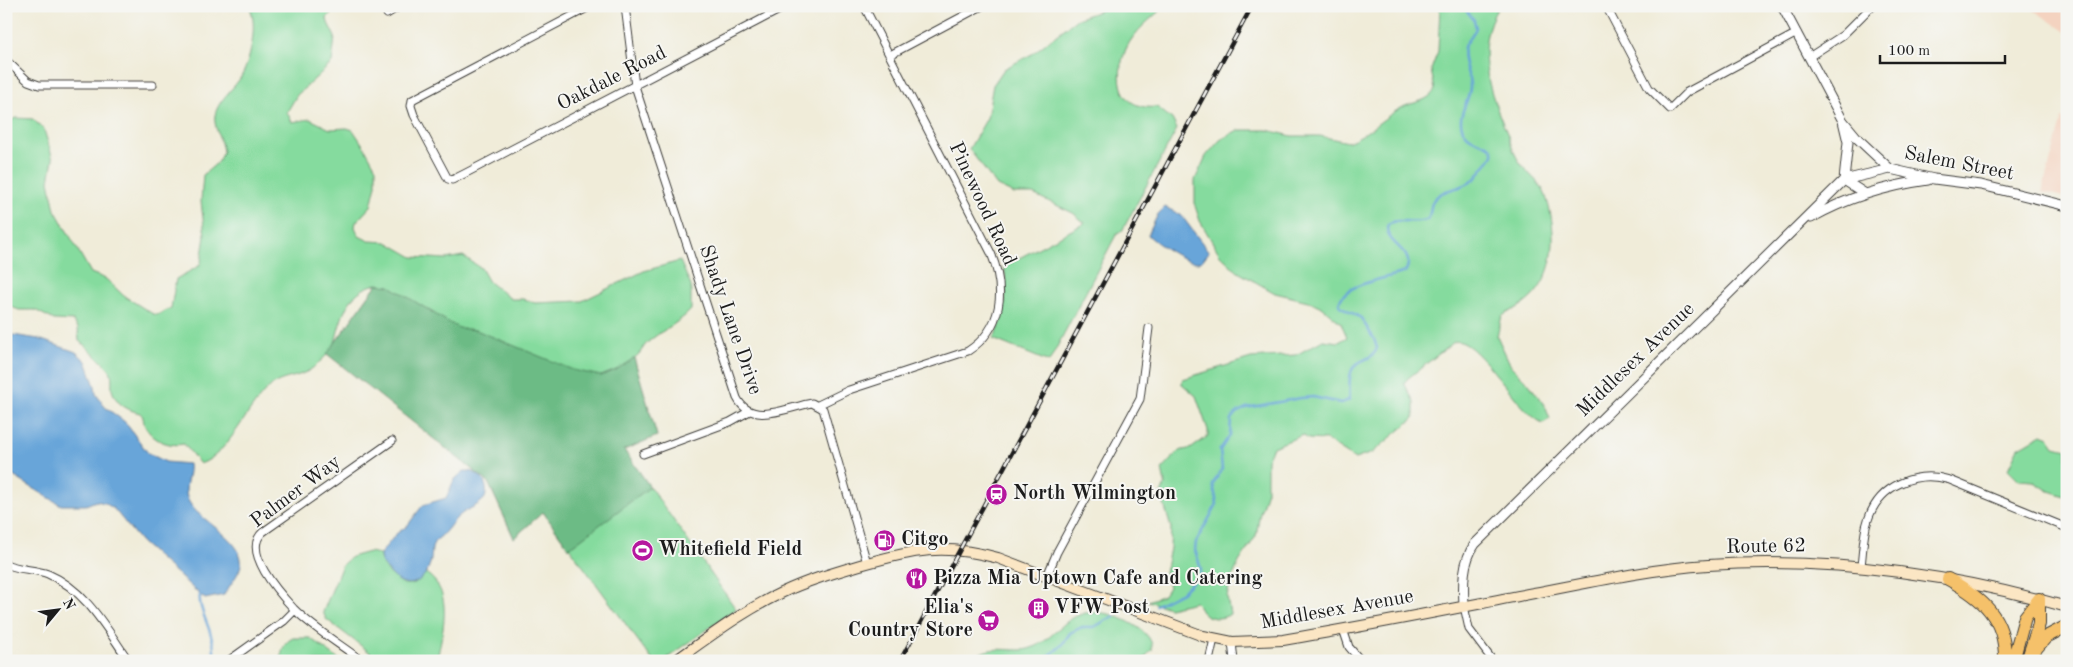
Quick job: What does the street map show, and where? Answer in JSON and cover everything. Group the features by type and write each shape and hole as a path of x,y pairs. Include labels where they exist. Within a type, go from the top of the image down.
{"highway":[{"path":"1948,579 1976,596 1990,609 2001,632 2004,661"},
{"path":"2028,659 2039,624 2039,599"},
{"path":"2013,661 2025,617 2039,599"},
{"path":"2028,659 2044,639 2067,626"}],"main road":[{"name":"Middlesex Avenue","path":"675,661 737,618 778,594 810,581 906,553 952,549 991,556 1214,640 1232,642 1283,640 1464,606"},
{"name":"Route 62","path":"1464,606 1633,574 1687,567 1779,563 1861,566 1948,579 2067,607"}],"street":[{"path":"387,14 400,6"},
{"name":"Oakdale Road","path":"591,6 412,100 411,106 414,115 446,176 452,180 787,6"},
{"name":"Shady Lane Drive","path":"625,6 635,86 740,404 748,412 761,414 812,403 818,405"},
{"name":"Pinewood Road","path":"818,405 848,390 968,351 985,337 997,312 999,280 991,253 864,6"},
{"path":"890,55 982,6"},
{"path":"1606,6 1650,89 1670,109 1687,92 1796,33"},
{"name":"Salem Street","path":"1782,6 1844,121 1858,140 1890,169 1934,179 1981,185 2067,206"},
{"path":"1809,57 1843,35 1872,6"},
{"path":"6,60 28,81 38,85 153,85"},
{"path":"1844,121 1848,142 1844,180"},
{"path":"1844,180 1890,169"},
{"path":"1876,189 1882,185 1890,169"},
{"name":"Middlesex Avenue","path":"1802,223 1832,206 1864,193 1876,189 1934,179"},
{"path":"1844,180 1864,193"},
{"name":"Middlesex Avenue","path":"1464,606 1465,568 1475,544 1844,180"},
{"path":"1047,576 1057,552 1140,399 1149,328"},
{"path":"818,405 826,415 867,563"},
{"path":"643,454 730,422 748,412"},
{"name":"Palmer Way","path":"362,661 295,610 258,559 255,549 257,538 392,441"},
{"path":"1861,566 1866,525 1876,503 1894,486 1917,477 1934,476 1950,480 2067,528"},
{"path":"6,564 43,572 74,590 94,610 129,661"},
{"path":"1464,606 1469,630 1493,661"},
{"path":"228,661 284,621 295,610"},
{"path":"1343,629 1349,647 1361,661"},
{"path":"1209,661 1214,640"},
{"path":"1232,642 1234,661"}],"shaded area":[{"path":"2028,6 2067,6 2067,33"},
{"path":"2062,118 2067,120 2067,198 2042,192"}],"green space":[{"path":"249,6 349,6 334,10 327,18 335,37 332,63 297,95 287,112 292,122 310,119 330,129 347,128 353,130 365,148 376,168 376,185 371,206 356,222 355,227 359,236 369,241 387,242 413,257 446,259 463,256 481,268 489,282 511,299 523,299 535,303 582,301 644,271 680,261 691,286 691,310 652,339 634,358 657,436 624,450 736,609 663,661 653,661 543,512 514,538 488,482 328,354 307,372 272,385 263,393 220,451 200,464 184,444 166,443 156,438 147,430 140,413 126,408 119,403 112,390 110,371 79,341 78,328 73,321 54,320 35,310 19,310 6,305 6,122 16,118 33,119 44,130 53,159 49,181 55,210 91,273 106,279 124,296 153,314 157,315 171,308 176,279 199,266 201,262 205,236 201,201 203,175 217,163 223,152 215,124 215,115 219,105 239,80 247,64 252,44 252,13","holes":["377,284 335,343 343,315 352,299 367,287"]},
{"path":"1104,6 1165,6 1143,26 1129,43 1120,71 1123,90 1127,98 1134,104 1144,107 1157,107 1172,119 1177,129 1122,231 1116,235 1049,362 993,339 1001,322 1005,304 1004,266 1085,223 1073,213 1033,194 1014,194 997,186 969,149 987,118 993,85 1004,69 1032,54 1077,19 1102,10"},
{"path":"1440,6 1499,6 1491,21 1486,37 1486,70 1495,102 1516,157 1540,185 1545,194 1552,222 1553,237 1549,267 1544,280 1536,293 1525,303 1502,316 1497,336 1511,366 1529,384 1545,406 1550,419 1543,423 1533,417 1473,350 1463,343 1454,342 1404,383 1414,402 1414,418 1372,453 1355,459 1326,440 1308,439 1303,435 1273,447 1267,460 1267,491 1260,513 1256,536 1239,562 1230,583 1227,597 1230,614 1220,618 1208,616 1202,612 1195,602 1169,608 1148,601 1164,595 1169,587 1165,573 1170,548 1171,528 1161,494 1165,484 1162,469 1179,451 1192,448 1208,436 1208,430 1196,396 1181,383 1183,379 1251,358 1296,355 1323,340 1339,342 1347,337 1341,323 1322,307 1308,301 1275,293 1238,272 1220,255 1200,221 1195,206 1195,180 1206,156 1220,140 1238,130 1267,130 1292,136 1320,136 1348,142 1356,139 1397,110 1429,97 1435,90 1431,70 1438,51"},
{"path":"377,284 390,286 459,328 476,330 573,370 601,376 616,370 634,358 657,436 624,450 650,487 569,548 543,512 514,538 488,482 327,354"},
{"path":"2042,434 2049,437 2055,446 2067,449 2067,497 2049,491 2033,481 2019,480 2008,469 2018,448"},
{"path":"369,552 380,554 385,567 404,584 413,584 426,573 435,581 441,591 444,602 443,625 437,661 381,661 326,619 323,612 342,565 351,557"},
{"path":"1085,613 1106,613 1130,622 1149,637 1152,643 1152,650 1141,661 974,661 978,655 991,650 1022,650 1036,646 1069,620"},
{"path":"293,638 310,638 341,661 282,661 283,648"}],"water":[{"path":"1165,207 1181,215 1209,252 1202,261 1190,261 1182,258 1166,249 1148,235 1158,214"},
{"path":"6,334 39,339 76,352 86,361 96,394 105,407 125,422 148,453 166,462 189,464 186,489 188,500 196,511 230,540 240,556 240,569 224,595 205,599 141,542 114,509 105,503 96,501 86,505 61,505 13,476 6,459"},
{"path":"464,471 469,471 482,478 486,487 485,498 459,516 435,541 429,568 421,579 410,584 397,580 383,565 380,554 396,534 407,526 423,505 446,498 454,480"}],"waterway":[{"path":"1156,605 1182,592 1200,574 1201,569 1195,550 1196,542 1217,504 1213,484 1222,469 1220,450 1230,435 1231,419 1236,413 1246,408 1301,398 1313,397 1341,403 1349,400 1350,375 1353,368 1359,362 1372,355 1377,348 1374,339 1361,318 1340,306 1341,298 1346,292 1355,287 1405,272 1408,264 1407,258 1390,237 1387,231 1388,224 1398,221 1423,221 1428,219 1432,203 1439,194 1468,184 1477,176 1493,155 1493,151 1488,145 1469,137 1462,128 1461,117 1470,88 1463,53 1466,42 1476,28 1474,20 1463,6"},
{"path":"200,595 201,607 212,637 214,652"},
{"path":"1043,661 1062,645 1070,633 1082,627 1094,627 1114,616"}],"railway":[{"path":"900,661 1252,6"}],"place":[{"name":"North Wilmington","path":"997,494"},
{"name":"Citgo","path":"885,540"},
{"name":"Whitefield Field","path":"642,550"},
{"name":"Pizza Mia Uptown Cafe and Catering","path":"917,579"},
{"name":"VFW Post","path":"1038,608"},
{"name":"Elia's Country Store","path":"989,620"}]}
